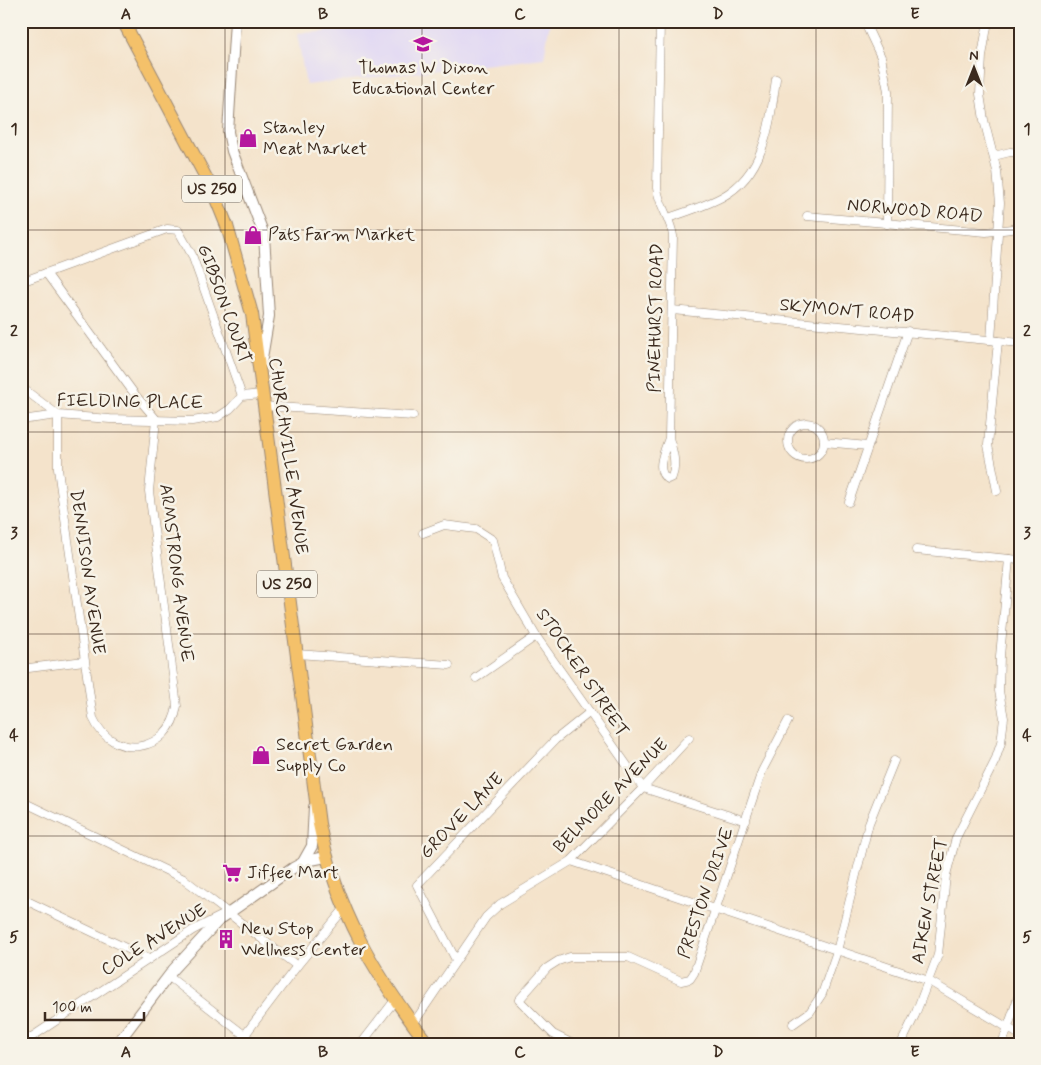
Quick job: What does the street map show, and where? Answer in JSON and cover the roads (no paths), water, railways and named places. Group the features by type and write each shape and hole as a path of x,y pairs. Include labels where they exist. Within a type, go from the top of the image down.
{"main road":[{"name":"CHURCHVILLE AVENUE","path":"123,21 212,189 227,226 252,314 315,796 326,856 344,910 365,952 395,1000 428,1044"}],"street":[{"path":"235,21 229,138 263,230 268,292 268,332 259,373"},
{"name":"PINEHURST ROAD","path":"660,21 657,188 660,202 668,218 673,236 669,438"},
{"path":"864,21 881,57 888,91 887,224"},
{"path":"988,21 982,52 980,94 984,120 994,156 1000,196 988,445 997,491"},
{"path":"668,218 724,196 748,176 762,152 776,79"},
{"path":"994,156 1010,152 1020,153"},
{"name":"NORWOOD ROAD","path":"807,216 986,232 1020,228"},
{"name":"GIBSON COURT","path":"46,273 172,228 178,230 192,255 242,396"},
{"path":"21,282 46,273 136,396 156,420"},
{"name":"SKYMONT ROAD","path":"672,310 1020,343"},
{"path":"252,314 268,311"},
{"path":"849,502 908,331"},
{"path":"21,387 58,415"},
{"path":"242,396 262,400 413,416"},
{"name":"FIELDING PLACE","path":"21,420 58,415 192,421 212,418 228,411 242,396"},
{"name":"DENNISON AVENUE","path":"58,415 58,469 92,714 99,729 118,744 142,746"},
{"name":"ARMSTRONG AVENUE","path":"142,746 156,740 166,732 174,720 177,706 149,497 149,477 156,420"},
{"path":"808,422 820,429 824,442 817,456 805,459 792,452 788,440 790,432 795,426 808,422"},
{"path":"824,442 868,446"},
{"name":"STOCKER STREET","path":"423,533 444,525 476,529 490,537 496,545 502,578 536,636 643,788"},
{"path":"916,550 1020,560"},
{"name":"AIKEN STREET","path":"901,1044 929,981 940,947 944,892 953,849 962,824 995,761 1002,743 1004,718 1000,691 1000,656 1009,559"},
{"path":"476,678 536,636"},
{"path":"297,654 449,665"},
{"path":"21,669 84,661"},
{"name":"GROVE LANE","path":"456,960 417,884 555,740 590,712"},
{"name":"PRESTON DRIVE","path":"572,1044 553,1034 520,1000 547,968 558,961 570,957 624,956 681,981 687,981 694,974 762,771 788,721"},
{"name":"BELMORE AVENUE","path":"413,1024 481,922 494,908 571,861 689,738"},
{"path":"793,1024 807,1015 818,1002 837,951 868,827 894,762"},
{"path":"643,788 746,821"},
{"path":"302,863 312,846 315,796"},
{"path":"21,801 174,873 297,966"},
{"path":"117,1044 168,976 198,941 228,913 302,863 326,856"},
{"path":"571,861 929,981 1020,1035"},
{"path":"21,898 150,959"},
{"path":"238,1044 297,966 344,910"},
{"name":"COLE AVENUE","path":"21,1044 202,924 228,913"},
{"path":"168,976 256,1044"},
{"path":"1002,1044 1020,992"},
{"path":"361,1044 395,1000"}],"place":[{"name":"Thomas W Dixon Educational Center","path":"423,44"},
{"name":"Stanley Meat Market","path":"248,138"},
{"name":"Pats Farm Market","path":"253,235"},
{"name":"Secret Garden Supply Co","path":"261,755"},
{"name":"Jiffee Mart","path":"232,873"},
{"name":"New Stop Wellness Center","path":"226,939"}]}
